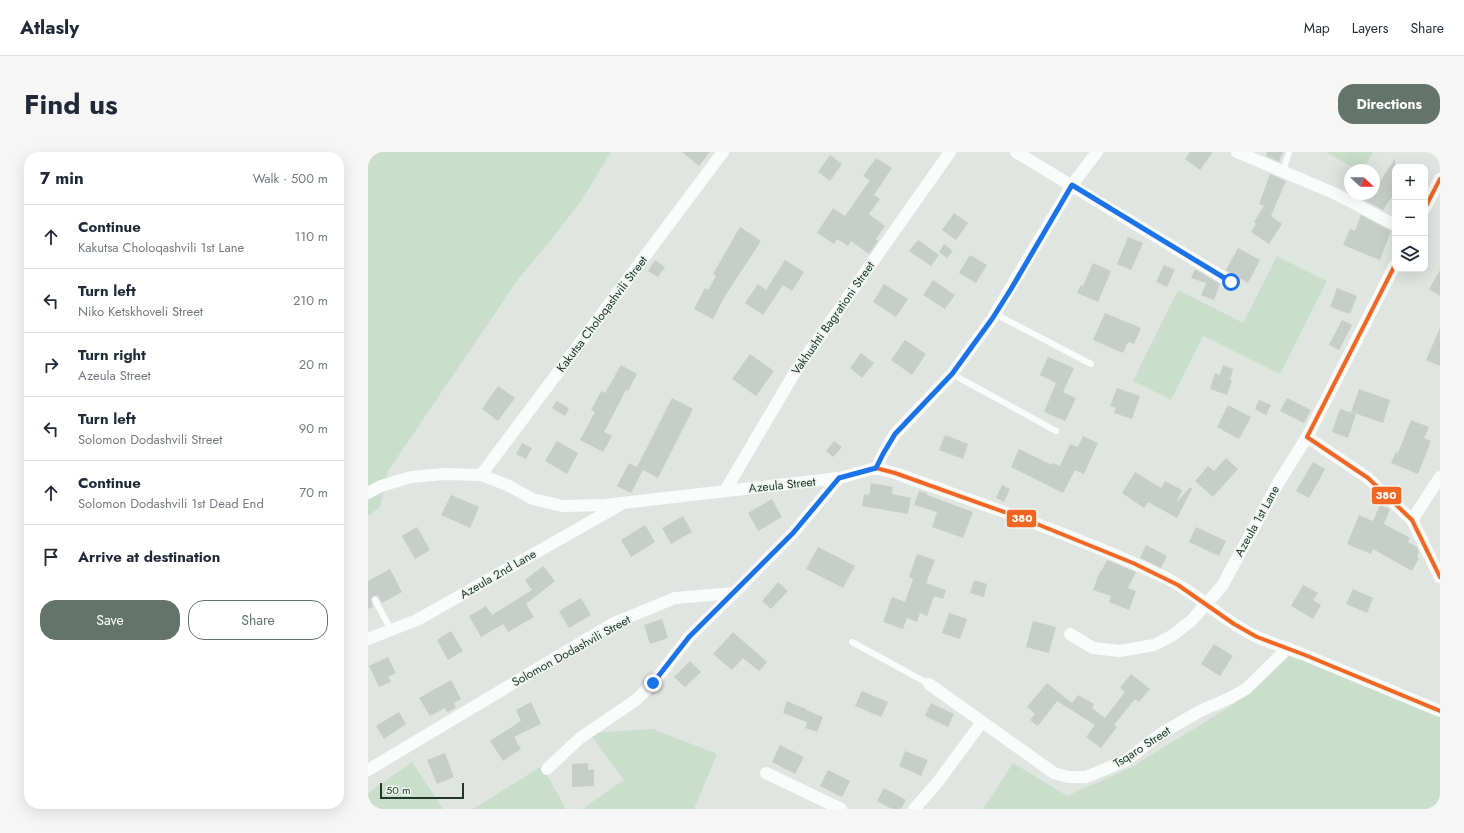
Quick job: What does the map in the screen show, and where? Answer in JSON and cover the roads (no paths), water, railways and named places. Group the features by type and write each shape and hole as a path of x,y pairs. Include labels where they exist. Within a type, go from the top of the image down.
{"street":[{"name":"Kakutsa Choloqashvili Street","path":"481,475 723,152"},
{"name":"Vakhushti Bagrationi Street","path":"726,491 795,372 950,152"},
{"path":"1016,152 1231,282"},
{"path":"876,468 895,434 952,374 995,314 1072,185 1097,152"},
{"path":"1237,152 1336,194 1392,223"},
{"path":"1428,202 1439,181"},
{"name":"Azeula 1st Lane","path":"1070,634 1093,648 1120,651 1154,645 1173,635 1192,620 1206,605 1222,586 1280,480 1307,437 1392,271"},
{"path":"1307,437 1368,478 1412,520 1440,578"},
{"name":"Azeula Street","path":"368,493 381,486 411,477 444,474 481,475 507,485 533,499 563,506 605,505 839,478 876,468 895,473 1067,535 1167,578 1185,589 1234,625 1258,638 1288,648 1440,711"},
{"path":"1412,520 1440,477"},
{"path":"547,769 580,738 636,700 653,683 689,637 793,533 839,478"},
{"name":"Azeula 2nd Lane","path":"368,639 417,620 625,503"},
{"name":"Solomon Dodashvili Street","path":"368,770 614,623 675,598 734,593"},
{"name":"Tsqaro Street","path":"929,684 1054,773 1068,777 1086,777 1125,760 1162,733 1200,711 1240,692 1288,648"},
{"path":"914,809 937,783 982,722"},
{"path":"766,773 841,809"}],"lane":[{"path":"1283,171 1289,152"},
{"path":"995,314 1091,364"},
{"path":"952,374 1056,431"},
{"path":"376,600 391,630"},
{"path":"852,642 929,684"}]}
